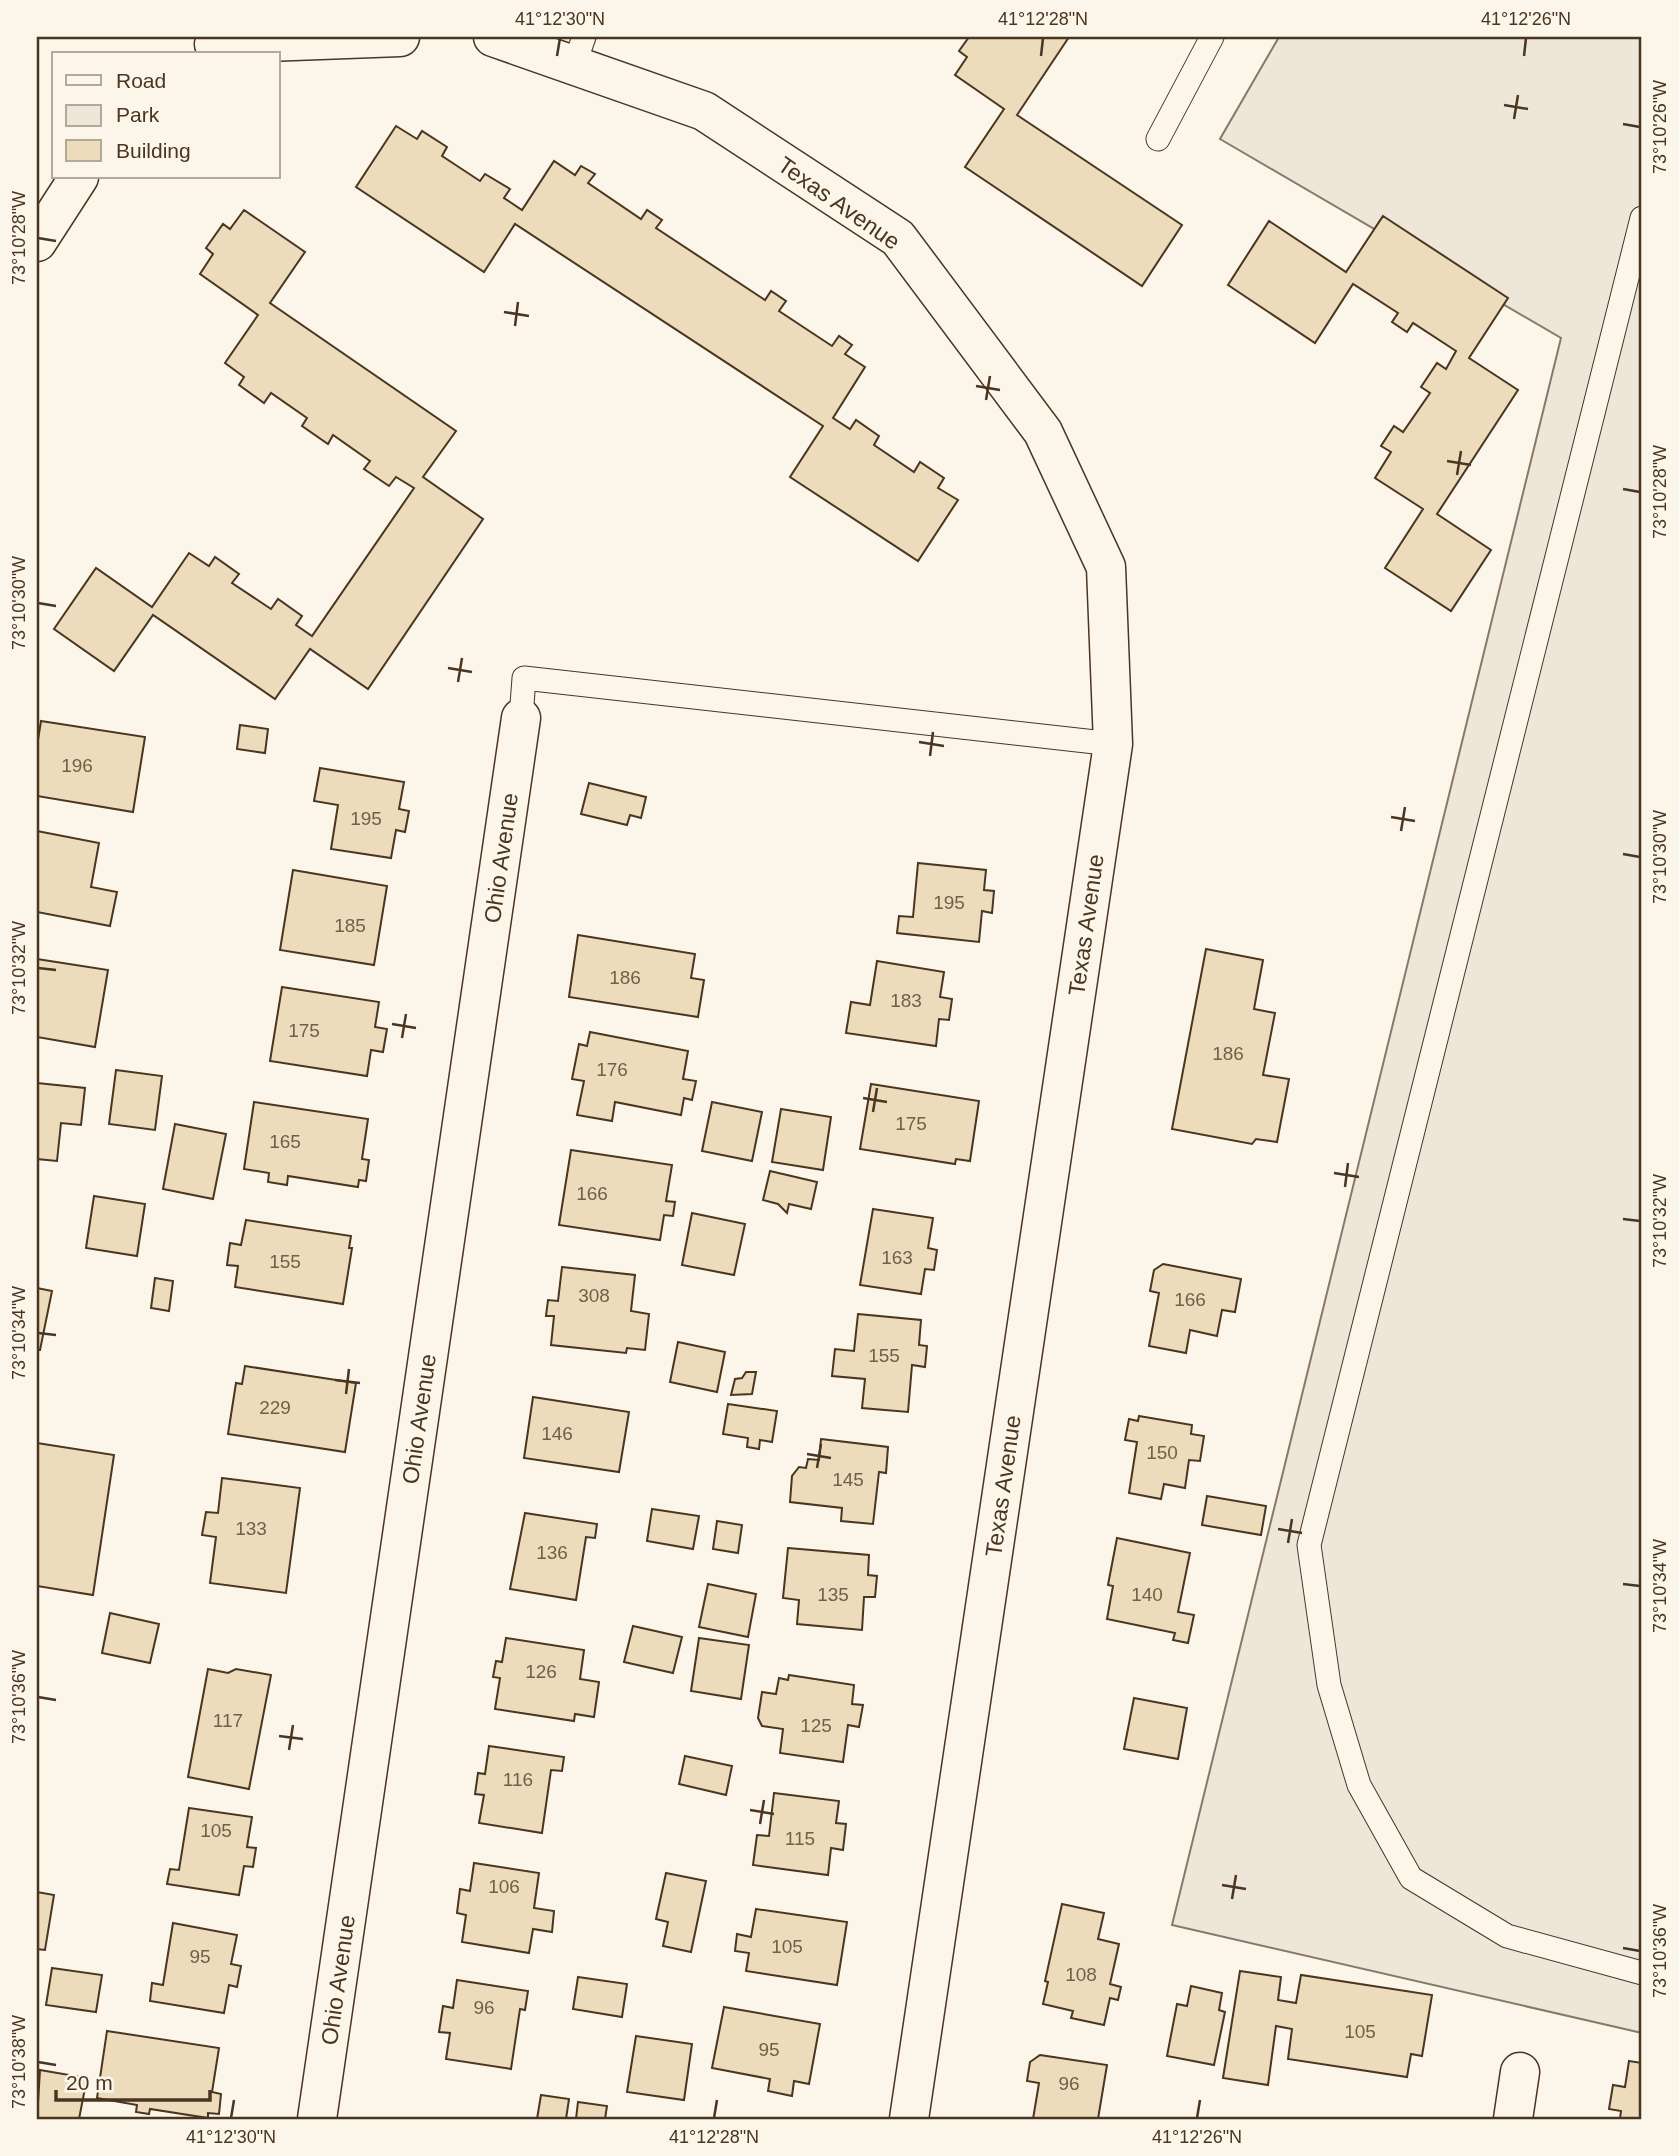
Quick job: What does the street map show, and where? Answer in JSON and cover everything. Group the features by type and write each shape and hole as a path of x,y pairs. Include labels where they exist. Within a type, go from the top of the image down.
{"street":[{"path":"209,45 400,37"},
{"name":"Texas Avenue","path":"493,37 579,51 704,111 898,238 1042,432 1105,567 1113,744 909,2119"},
{"path":"37,242 78,178"},
{"name":"Ohio Avenue","path":"317,2119 522,718"},
{"path":"1513,2119 1520,2072"}],"lane":[{"path":"1158,139 1212,37"},
{"path":"1642,218 1309,1545 1329,1685 1359,1785 1411,1878 1507,1936 1642,1973"},
{"path":"522,718 524,678 1113,744"}],"green space":[{"path":"1279,37 1642,37 1642,2033 1172,1925 1561,338 1220,139"}],"building":[{"path":"969,37 1069,37 1017,115 1182,225 1142,286 965,167 1004,109 955,75 967,57 959,51"},
{"path":"396,126 417,139 422,131 447,147 442,156 480,181 485,174 510,189 504,198 522,210 554,161 575,175 581,166 595,174 588,183 641,219 647,210 662,220 656,228 765,300 771,291 786,301 779,311 832,346 839,336 852,345 845,354 865,367 833,418 850,429 856,420 879,436 874,445 914,472 920,462 944,478 938,488 958,500 918,561 790,477 823,426 515,224 484,272 356,187"},
{"path":"244,210 305,252 270,303 456,431 423,477 483,519 368,689 310,649 275,699 153,615 114,671 54,629 96,568 152,607 189,553 209,566 215,557 239,574 232,583 271,609 278,599 302,616 296,625 312,636 414,488 396,477 389,486 364,469 370,461 333,435 328,444 302,426 307,418 271,393 264,403 239,385 244,377 225,363 258,315 200,274 213,254 206,248 223,224 230,229"},
{"path":"1383,216 1508,298 1469,358 1518,390 1437,514 1491,550 1451,611 1385,568 1423,509 1375,478 1391,452 1381,446 1394,426 1403,432 1430,393 1421,387 1437,363 1446,369 1456,351 1413,323 1407,332 1392,322 1398,313 1353,284 1315,343 1228,285 1269,221 1346,272"},
{"path":"41,721 145,737 133,812 37,796 37,746"},
{"path":"240,725 268,729 265,753 237,749"},
{"path":"320,768 404,782 399,809 409,811 405,832 396,830 391,858 331,849 338,805 314,801"},
{"path":"589,783 646,797 641,818 630,815 627,825 581,814"},
{"path":"37,831 99,843 91,887 117,892 110,926 37,912"},
{"path":"918,863 986,870 984,890 994,891 992,913 982,911 979,942 897,933 899,916 913,917"},
{"path":"293,870 387,886 374,965 280,950"},
{"path":"578,935 695,954 691,978 704,980 698,1017 569,997"},
{"path":"1206,949 1263,960 1254,1009 1275,1013 1263,1075 1289,1079 1277,1142 1256,1139 1252,1144 1172,1129"},
{"path":"37,959 108,970 95,1047 37,1037"},
{"path":"877,961 944,972 940,997 952,999 949,1020 939,1019 936,1046 846,1033 851,1002 870,1005"},
{"path":"282,987 379,1002 375,1027 387,1029 383,1052 371,1050 367,1076 270,1061"},
{"path":"590,1032 688,1051 683,1079 696,1081 692,1100 684,1098 681,1115 615,1102 612,1121 577,1115 584,1081 572,1079 579,1044 587,1046"},
{"path":"116,1070 162,1076 155,1130 109,1124"},
{"path":"37,1083 85,1088 81,1125 61,1123 57,1161 37,1159"},
{"path":"871,1084 979,1101 970,1161 956,1159 955,1164 860,1149"},
{"path":"254,1102 368,1119 362,1159 369,1160 366,1181 359,1180 358,1187 288,1176 287,1185 268,1182 269,1173 244,1169"},
{"path":"712,1102 762,1112 752,1161 702,1151"},
{"path":"781,1109 831,1117 823,1170 772,1162"},
{"path":"175,1124 226,1134 213,1199 163,1189"},
{"path":"571,1150 672,1165 666,1201 675,1202 673,1216 664,1215 660,1240 559,1225"},
{"path":"770,1171 817,1182 811,1209 789,1204 787,1213 778,1204 763,1200"},
{"path":"94,1196 145,1204 137,1256 86,1248"},
{"path":"873,1209 933,1218 928,1248 937,1250 934,1270 925,1269 921,1294 860,1285"},
{"path":"692,1213 745,1224 734,1275 682,1265"},
{"path":"246,1220 351,1236 349,1248 352,1248 343,1304 235,1287 238,1266 227,1265 230,1243 241,1245"},
{"path":"1163,1264 1241,1279 1235,1312 1222,1310 1217,1336 1190,1330 1186,1353 1149,1346 1159,1293 1150,1291 1154,1270"},
{"path":"562,1267 635,1275 631,1311 649,1314 645,1350 627,1348 626,1353 551,1345 554,1316 546,1316 548,1300 558,1301"},
{"path":"155,1278 173,1281 169,1311 151,1308"},
{"path":"37,1288 52,1291 40,1350 37,1350"},
{"path":"858,1314 921,1320 919,1345 927,1346 925,1367 912,1365 908,1412 862,1408 865,1379 832,1376 835,1349 854,1351"},
{"path":"678,1342 725,1352 717,1392 670,1382"},
{"path":"245,1366 356,1383 345,1452 228,1434 236,1383 242,1384"},
{"path":"746,1372 756,1372 752,1394 731,1395 735,1379 742,1378"},
{"path":"533,1397 629,1412 619,1472 524,1458"},
{"path":"728,1404 777,1411 772,1442 760,1440 759,1449 747,1447 748,1438 723,1434"},
{"path":"1139,1416 1192,1425 1191,1434 1204,1436 1200,1461 1189,1460 1185,1488 1164,1484 1161,1499 1129,1493 1137,1442 1125,1440 1129,1419 1138,1421"},
{"path":"821,1439 888,1447 886,1473 879,1472 873,1524 841,1521 842,1508 790,1502 792,1476 799,1467 806,1468 808,1459 819,1460"},
{"path":"37,1443 114,1455 93,1595 37,1586"},
{"path":"222,1478 300,1488 286,1593 210,1583 216,1537 202,1535 206,1512 218,1513"},
{"path":"1207,1496 1266,1506 1261,1535 1202,1525"},
{"path":"652,1509 699,1516 693,1549 647,1541"},
{"path":"525,1513 597,1524 595,1538 586,1537 576,1600 510,1589"},
{"path":"717,1521 742,1525 738,1553 713,1549"},
{"path":"1117,1538 1190,1553 1178,1612 1194,1615 1188,1643 1173,1640 1175,1633 1107,1619 1113,1586 1108,1585"},
{"path":"788,1548 869,1555 868,1575 877,1576 875,1597 864,1597 862,1630 797,1624 799,1600 783,1598"},
{"path":"708,1584 756,1594 748,1637 699,1627"},
{"path":"110,1613 159,1624 150,1663 102,1653"},
{"path":"633,1626 682,1637 673,1673 624,1662"},
{"path":"506,1638 584,1650 580,1679 599,1682 594,1717 575,1714 574,1721 495,1709 500,1678 493,1677 496,1661 502,1662"},
{"path":"699,1638 749,1645 741,1699 691,1691"},
{"path":"208,1669 228,1673 236,1669 271,1675 249,1789 188,1777"},
{"path":"789,1675 854,1685 852,1704 863,1705 859,1727 848,1725 843,1762 780,1753 783,1729 762,1726 758,1718 762,1692 776,1694 779,1678 788,1680"},
{"path":"1134,1698 1187,1708 1178,1759 1124,1749"},
{"path":"489,1746 564,1757 562,1771 551,1770 542,1833 479,1823 484,1795 475,1794 478,1773 485,1774"},
{"path":"685,1756 732,1766 726,1795 679,1784"},
{"path":"774,1793 839,1801 836,1823 846,1824 843,1850 831,1848 828,1875 753,1865 757,1835 769,1836"},
{"path":"189,1808 252,1817 247,1847 256,1848 253,1867 244,1866 239,1895 167,1884 170,1869 179,1870"},
{"path":"474,1863 539,1873 534,1908 554,1911 552,1932 533,1929 529,1953 462,1942 466,1915 457,1913 460,1889 470,1891"},
{"path":"666,1873 706,1881 691,1952 663,1946 668,1922 656,1919"},
{"path":"37,1892 54,1895 45,1950 37,1949"},
{"path":"1062,1904 1104,1913 1098,1939 1119,1944 1110,1984 1121,1987 1118,2000 1110,1998 1104,2025 1071,2018 1073,2011 1043,2004 1048,1982 1045,1981"},
{"path":"756,1909 847,1922 837,1985 746,1971 749,1953 735,1951 737,1934 751,1937"},
{"path":"173,1923 237,1935 231,1964 241,1966 237,1987 229,1985 224,2013 150,2001 152,1983 163,1985"},
{"path":"52,1968 102,1975 96,2012 46,2005"},
{"path":"1240,1971 1281,1977 1278,2000 1296,2003 1301,1975 1432,1995 1422,2056 1411,2054 1407,2077 1288,2059 1292,2029 1276,2026 1268,2085 1223,2078"},
{"path":"578,1977 627,1984 622,2017 573,2009"},
{"path":"457,1980 528,1991 525,2010 520,2009 511,2069 446,2059 450,2033 439,2032 443,2006 453,2008"},
{"path":"1191,1986 1222,1993 1219,2010 1225,2012 1214,2065 1167,2056 1177,2004 1187,2006"},
{"path":"724,2007 820,2024 809,2084 794,2081 792,2096 768,2091 770,2079 712,2068"},
{"path":"107,2031 219,2048 212,2092 221,2094 219,2114 208,2113 208,2118 150,2109 149,2114 136,2112 137,2105 97,2098"},
{"path":"636,2036 692,2044 684,2100 627,2092"},
{"path":"1040,2055 1107,2065 1098,2119 1033,2119 1039,2083 1027,2081 1030,2062"},
{"path":"1629,2061 1642,2063 1642,2119 1620,2119 1621,2111 1609,2109 1613,2085 1625,2087"},
{"path":"40,2070 87,2078 79,2119 37,2119"},
{"path":"541,2095 569,2099 566,2119 537,2119"},
{"path":"578,2102 607,2106 605,2119 576,2119"}]}
